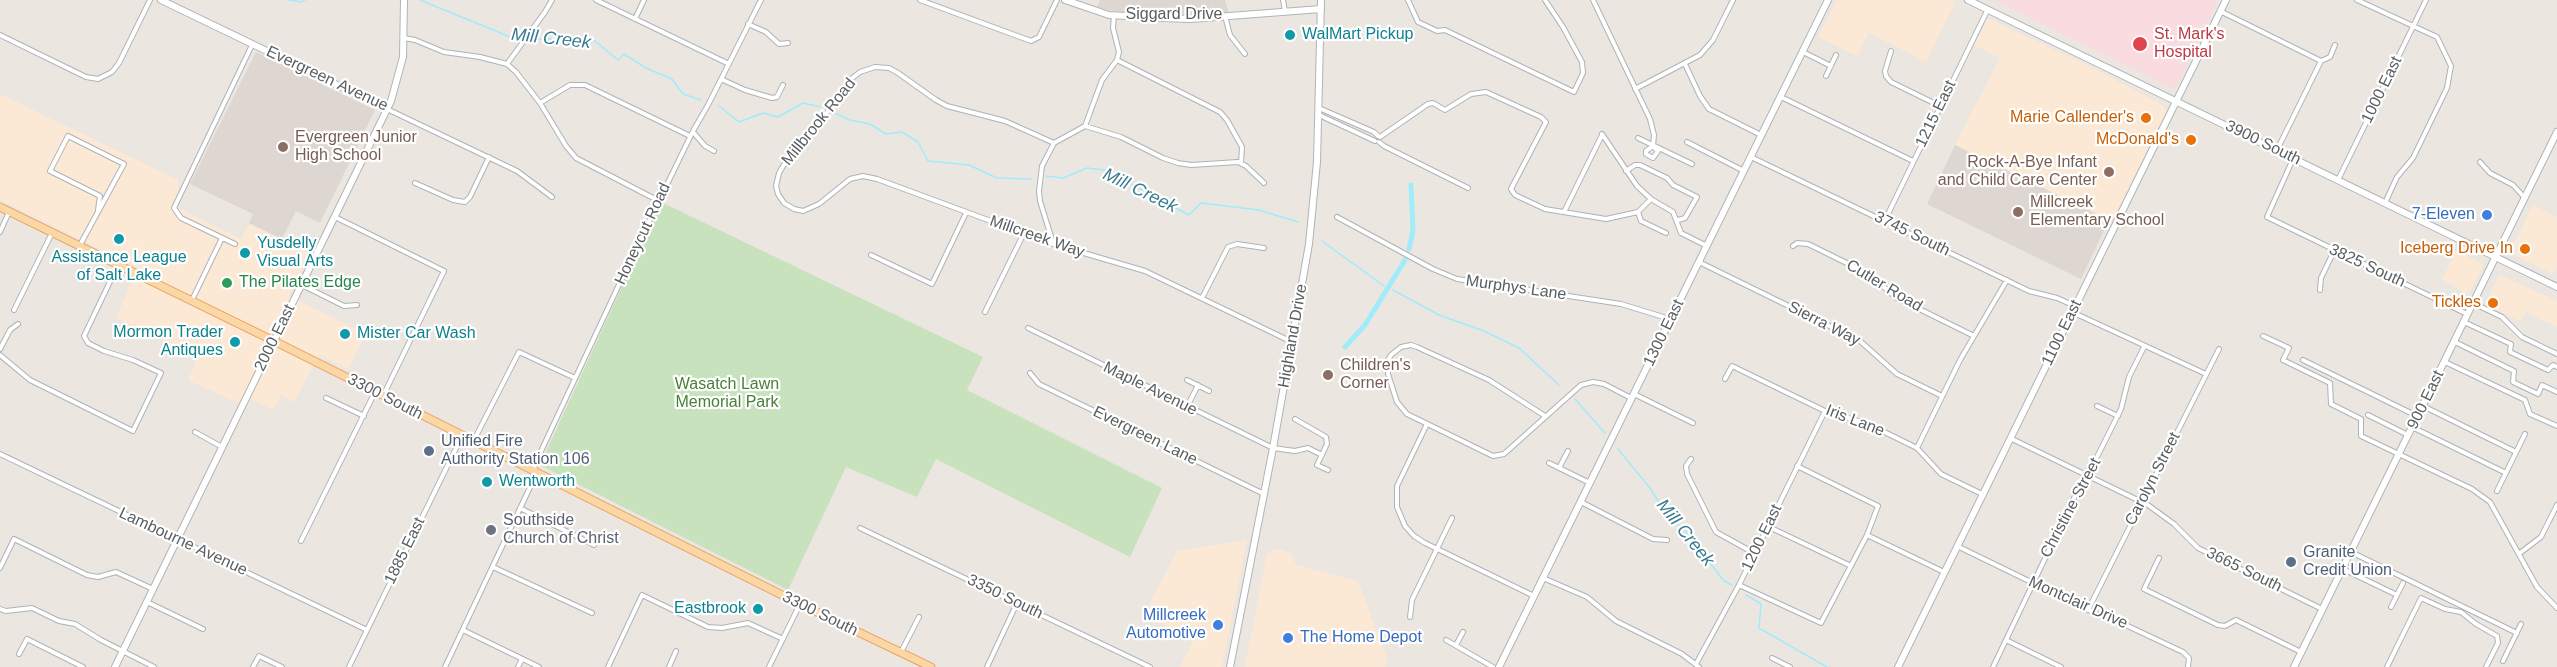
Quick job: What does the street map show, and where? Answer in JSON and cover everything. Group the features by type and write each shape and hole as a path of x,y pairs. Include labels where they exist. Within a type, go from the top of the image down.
{"main road":[{"name":"Evergreen Avenue","path":"161,0 387,109"},
{"name":"2000 East","path":"115,667 387,109 400,71 404,38 404,0"},
{"name":"Siggard Drive","path":"1065,0 1099,13 1190,19 1321,9"},
{"name":"Highland Drive","path":"1230,667 1273,448 1309,244 1319,112 1321,0"},
{"name":"1300 East","path":"1499,667 1828,0"},
{"name":"3900 South","path":"1968,0 2557,287"},
{"name":"1100 East","path":"1898,667 2226,0"},
{"name":"900 East","path":"2297,666 2557,132"},
{"name":"3300 South","path":"0,207 800,604 932,667"}],"street":[{"path":"0,36 86,77 98,79 112,72 119,63 150,0"},
{"path":"507,64 552,0"},
{"path":"597,0 729,64"},
{"path":"635,19 644,0"},
{"name":"Honeycut Road","path":"446,667 533,481 535,464 658,201 760,0"},
{"path":"921,0 1031,41 1039,37 1057,0"},
{"path":"1283,0 1285,11"},
{"path":"1408,0 1418,22 1437,31 1445,30 1574,92 1583,73 1582,62 1545,0"},
{"path":"1593,0 1652,127 1653,146"},
{"path":"1635,89 1685,64 1707,49 1733,0"},
{"path":"2357,0 2414,24 2437,37 2448,57 2452,72 2447,88 2413,158 2397,177 2385,203"},
{"name":"1000 East","path":"2338,180 2426,0"},
{"name":"1215 East","path":"1885,220 1988,9"},
{"path":"2220,11 2321,60 2330,57 2335,45"},
{"path":"1053,244 1039,190 1042,166 1054,143 1084,126 1102,80 1117,60 1119,52 1113,28 1114,15"},
{"path":"1225,16 1230,35 1245,54"},
{"path":"748,24 766,32 779,44 788,43"},
{"path":"404,38 444,52 480,57 507,64 540,103 576,158 589,167 658,201"},
{"path":"235,244 181,218 174,211 178,196 253,44"},
{"path":"1891,51 1885,71 1891,82 1940,106"},
{"path":"1803,52 1831,66"},
{"path":"1826,76 1836,55"},
{"path":"1117,60 1220,112 1242,147 1241,163"},
{"path":"2277,150 2321,60"},
{"path":"1685,64 1709,109 1761,136"},
{"name":"Millbrook Road","path":"784,203 776,186 779,173 785,163 806,142 851,79 860,72 875,67 889,68 947,106 1005,121 1054,143"},
{"path":"721,79 745,90 772,98 777,97 783,85"},
{"path":"540,103 570,86 585,86 691,134 714,151"},
{"path":"1378,139 1433,103 1445,110 1478,92 1493,94 1541,117 1546,122 1511,189 1515,195 1538,207 1606,219 1638,212 1651,199"},
{"path":"1781,97 1913,161"},
{"name":"Evergreen Avenue","path":"387,109 524,175 552,197"},
{"path":"1319,112 1378,139"},
{"path":"1319,112 1374,132 1384,146 1468,188"},
{"path":"1084,126 1121,137 1162,158 1178,163 1191,165 1218,162 1241,163 1264,183"},
{"path":"1564,212 1602,134 1637,186 1651,199 1671,210 1678,220 1681,233 1707,246"},
{"path":"80,246 124,164 68,136 50,171 100,196 98,210"},
{"path":"1638,138 1692,164"},
{"path":"1687,142 1744,171"},
{"path":"415,183 453,200 465,202 489,157"},
{"name":"3745 South","path":"1751,157 2029,291 2057,298 2144,347 2206,375"},
{"name":"3825 South","path":"2294,158 2267,217 2468,314"},
{"path":"2480,162 2490,173 2513,184 2525,198"},
{"path":"1626,171 1635,165 1640,165 1667,178 1673,185 1697,197 1684,218 1678,220"},
{"name":"Millcreek Way","path":"784,203 794,209 808,210 823,202 846,181 863,176 877,178 1024,234 1145,271 1292,342"},
{"path":"0,232 9,212"},
{"path":"1638,212 1641,221 1666,233"},
{"path":"871,255 932,284 966,213"},
{"path":"335,217 444,271 383,396"},
{"name":"Murphys Lane","path":"1337,217 1433,269 1457,279 1621,304 1644,309 1670,319"},
{"path":"14,310 52,233"},
{"path":"985,312 1024,234"},
{"path":"192,301 222,238"},
{"name":"Cutler Road","path":"1792,246 1797,243 1808,244 1859,269 1875,278 1895,297 1974,336"},
{"path":"1202,298 1228,247 1238,244 1264,248"},
{"path":"2320,290 2321,278 2334,251"},
{"name":"Sierra Way","path":"1699,262 1860,341 1897,374 1942,396"},
{"path":"0,355 30,380 133,431 161,373 133,360 108,353 86,340 85,331 118,265"},
{"path":"1917,448 1974,336 2007,280"},
{"path":"301,285 344,306 357,305"},
{"path":"2474,303 2502,317 2522,337 2557,354"},
{"path":"2464,322 2511,344 2510,352 2547,370 2553,365 2557,367"},
{"path":"0,349 10,330 18,324"},
{"name":"Maple Avenue","path":"1028,328 1273,448"},
{"path":"2263,336 2289,348 2283,360 2330,383 2331,404 2361,419 2361,436 2482,495 2497,511 2537,587 2557,608"},
{"path":"2455,342 2514,371 2513,382 2538,394 2542,385 2557,392"},
{"path":"1545,416 1489,380 1417,347 1411,345 1401,347 1391,355 1387,367 1388,374 1400,408 1407,414 1487,454 1497,456 1504,454 1545,416 1570,392 1581,385 1593,382 1604,384 1693,423"},
{"name":"Christine Street","path":"1993,667 2085,475 2118,416 2129,377 2144,347"},
{"name":"Carolyn Street","path":"2088,610 2219,349"},
{"path":"474,441 519,352 575,378"},
{"path":"2303,360 2418,417"},
{"path":"2445,362 2525,400 2530,414 2557,426"},
{"name":"Iris Lane","path":"1725,379 1732,366 1825,411 1868,424 1917,448 1941,474 1983,494"},
{"name":"Evergreen Lane","path":"1030,373 1039,384 1264,494"},
{"path":"1187,380 1209,391"},
{"path":"1187,407 1198,385"},
{"path":"301,541 375,392"},
{"path":"326,398 363,416"},
{"path":"2097,406 2118,416"},
{"path":"2423,406 2516,452"},
{"name":"1200 East","path":"1698,665 1825,411"},
{"path":"2368,415 2409,435"},
{"path":"1295,419 1326,437 1327,444 1317,465 1328,470"},
{"path":"1427,424 1399,480 1396,500 1399,514 1409,531 1419,540 1534,596"},
{"path":"2412,428 2506,473"},
{"path":"195,432 222,447"},
{"path":"2497,491 2525,434"},
{"name":"1885 East","path":"349,667 462,435"},
{"name":"3665 South","path":"2010,438 2141,502 2162,514 2198,548 2323,610"},
{"path":"1273,448 1295,451 1308,448 1322,454"},
{"path":"1559,468 1568,451"},
{"name":"Lambourne Avenue","path":"0,454 367,630"},
{"path":"1691,459 1686,466 1687,474 1716,532 1754,553"},
{"path":"1549,463 1590,483"},
{"path":"1738,585 1821,623 1867,535 1878,507 1797,466"},
{"path":"1581,502 1653,539 1667,540"},
{"path":"2520,553 2541,537 2557,505"},
{"path":"520,508 594,545"},
{"path":"1410,618 1412,600 1452,518"},
{"path":"1767,526 1851,566"},
{"name":"3350 South","path":"860,528 1150,667"},
{"path":"1867,535 1944,573"},
{"path":"0,568 14,539 92,577 116,572 153,589"},
{"name":"Montclair Drive","path":"1958,546 2088,610 2117,621 2184,653 2189,660 2188,667"},
{"path":"2351,552 2517,633"},
{"path":"2159,558 2144,589 2218,625 2225,626 2236,621 2302,652"},
{"path":"493,567 592,614"},
{"path":"2343,569 2397,595"},
{"path":"1543,578 1587,597 1616,621 1682,654 1698,665"},
{"path":"2391,607 2403,583"},
{"path":"608,667 642,595 708,627 722,628 748,622 783,639"},
{"path":"2387,667 2421,598 2445,609 2461,612 2476,624 2495,634 2498,638 2486,667"},
{"path":"146,602 203,629"},
{"path":"987,667 1017,603"},
{"path":"769,667 800,604"},
{"path":"0,609 10,611 32,608 59,621 79,626 122,652 154,667"},
{"path":"901,652 919,617"},
{"path":"2503,661 2521,624"},
{"path":"463,630 539,667"},
{"path":"1456,645 1463,632"},
{"path":"20,654 27,639 83,667"},
{"path":"1446,640 1493,667"},
{"path":"2006,640 2061,667"},
{"path":"669,667 676,651"},
{"path":"253,667 259,656 282,667"},
{"path":"518,667 522,658"},
{"path":"1772,658 1790,667"}],"shaded area":[{"path":"1100,0 1225,0 1229,14 1118,12 1097,7"},
{"path":"1837,0 1951,0 1955,2 1926,62 1869,33 1857,56 1818,37"},
{"name":"St. Mark's Hospital","path":"1994,0 2218,0 2175,89"},
{"path":"1988,18 2093,68 2164,106 2166,111 2163,118 2114,217 2109,220 1955,145 2000,58 1974,45"},
{"name":"Evergreen Junior High School","path":"256,52 375,110 320,223 296,211 282,239 249,223 253,214 190,184"},
{"path":"0,94 178,180 179,208 241,239 249,224 310,253 289,296 366,334 348,369 319,355 294,402 281,395 273,410 250,398 245,406 188,380 199,357 116,318 138,268 0,200"},
{"name":"Millcreek Elementary School","path":"1955,145 2109,220 2081,279 1927,204"},
{"path":"2533,205 2557,217 2557,266 2553,274 2510,253"},
{"path":"2456,251 2482,264 2483,267 2468,294 2442,280"},
{"path":"2499,275 2557,301 2557,327 2526,312 2520,321 2485,304"},
{"path":"1247,540 1222,667 1180,667 1194,639 1144,615 1177,551"},
{"path":"1274,550 1282,550 1292,555 1296,565 1358,581 1387,659 1385,667 1245,667 1267,554"}],"green space":[{"name":"Wasatch Lawn Memorial Park","path":"661,202 983,357 967,390 1162,488 1130,557 936,459 917,497 846,467 788,590 540,465"}],"waterway":[{"name":"Mill Creek","path":"289,0 302,2 305,0"},
{"name":"Mill Creek","path":"420,0 513,38 595,41 618,60 624,54 646,68 672,79 683,94 701,100"},
{"name":"Mill Creek","path":"719,106 739,122 763,113 778,117 803,103 821,107"},
{"name":"Mill Creek","path":"832,112 850,120 870,124 886,134 902,132 918,142 928,161 969,165 997,178 1031,179"},
{"name":"Mill Creek","path":"1046,176 1063,178 1087,168 1105,170 1189,215 1201,203 1259,210 1298,222"},
{"path":"1409,249 1413,231 1411,185"},
{"name":"Mill Creek","path":"1322,241 1384,286"},
{"path":"1345,347 1365,325 1405,260"},
{"name":"Mill Creek","path":"1393,290 1439,315 1484,331 1519,348 1559,385"},
{"name":"Mill Creek","path":"1575,399 1605,433"},
{"name":"Mill Creek","path":"1618,449 1650,488 1671,522 1682,527 1724,581 1732,585"},
{"name":"Mill Creek","path":"1746,595 1761,604 1759,628 1827,667"}],"place":[{"name":"WalMart Pickup","path":"1290,35"},
{"name":"St. Mark's Hospital","path":"2140,44"},
{"name":"Marie Callender's","path":"2146,118"},
{"name":"McDonald's","path":"2191,140"},
{"name":"Evergreen Junior High School","path":"283,147"},
{"name":"Rock-A-Bye Infant and Child Care Center","path":"2109,172"},
{"name":"Millcreek Elementary School","path":"2018,212"},
{"name":"7-Eleven","path":"2487,215"},
{"name":"Assistance League of Salt Lake","path":"119,239"},
{"name":"Iceberg Drive In","path":"2525,249"},
{"name":"Yusdelly Visual Arts","path":"245,253"},
{"name":"The Pilates Edge","path":"227,283"},
{"name":"Tickles","path":"2493,303"},
{"name":"Mister Car Wash","path":"345,334"},
{"name":"Mormon Trader Antiques","path":"235,342"},
{"name":"Children's Corner","path":"1328,375"},
{"name":"Unified Fire Authority Station 106","path":"429,451"},
{"name":"Wentworth","path":"487,482"},
{"name":"Southside Church of Christ","path":"491,530"},
{"name":"Granite Credit Union","path":"2291,562"},
{"name":"Eastbrook","path":"758,609"},
{"name":"Millcreek Automotive","path":"1218,625"},
{"name":"The Home Depot","path":"1288,638"}]}
